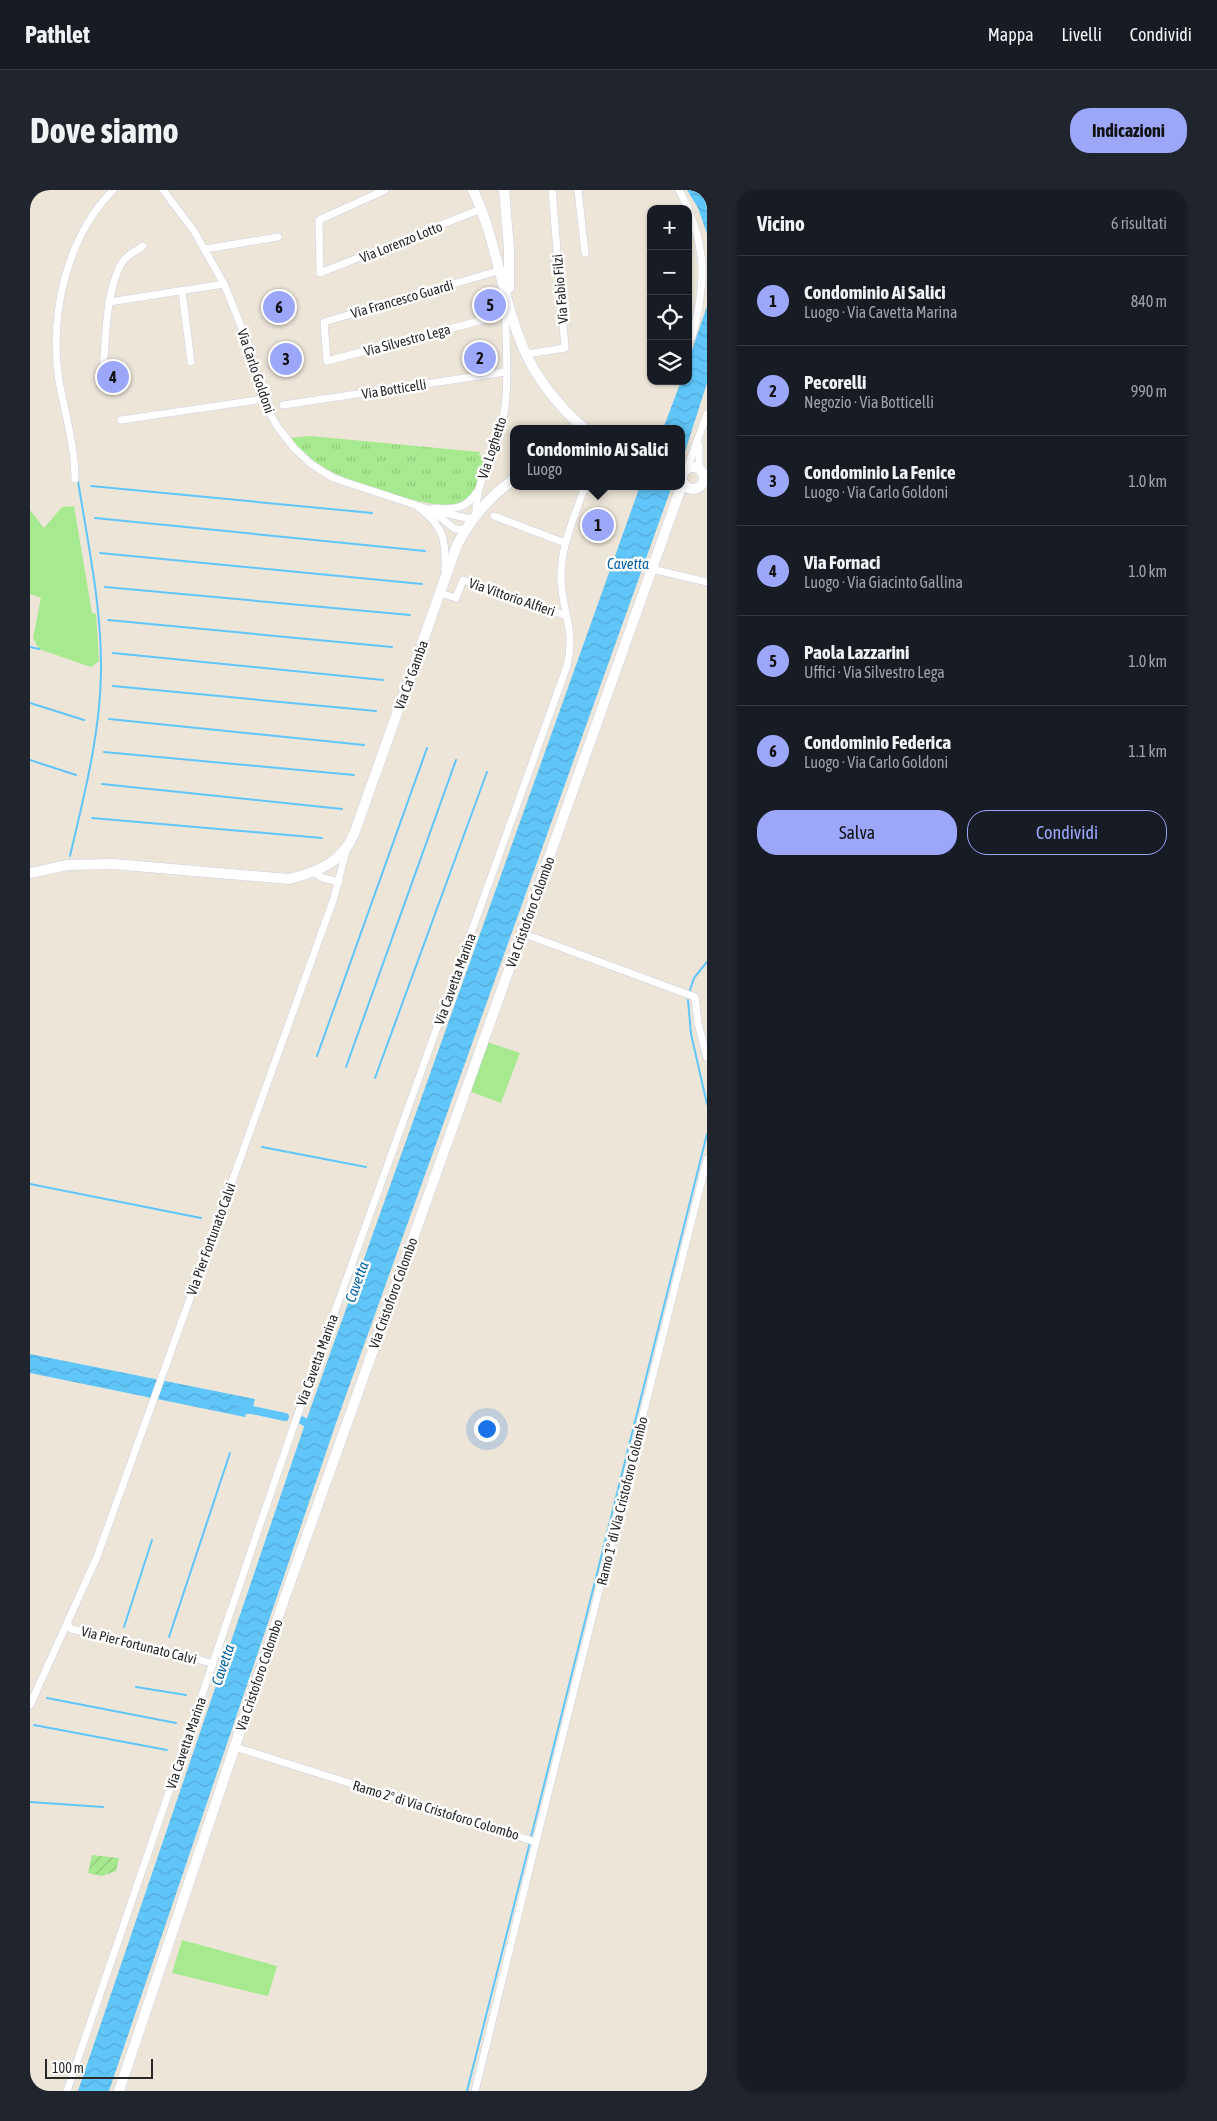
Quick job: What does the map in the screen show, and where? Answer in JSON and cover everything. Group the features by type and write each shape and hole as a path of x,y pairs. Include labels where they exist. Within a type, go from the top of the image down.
{"street":[{"path":"75,479 56,355 57,331 70,259 86,224 103,200 113,190"},
{"name":"Via Carlo Goldoni","path":"164,190 205,249 224,284 248,346 264,398 277,426 294,448 311,464 333,478 423,508 474,517"},
{"name":"Via Lorenzo Lotto","path":"385,190 319,220 320,274 481,209"},
{"path":"473,190 501,270 507,296 526,354 541,380 580,425"},
{"path":"504,190 509,249 509,286 507,296"},
{"name":"Via Fabio Filzi","path":"526,354 565,348 552,190"},
{"path":"578,190 585,253"},
{"path":"679,190 690,209 702,246 704,285 692,337"},
{"path":"205,249 278,237"},
{"path":"103,375 109,302 122,264 126,258 143,246"},
{"name":"Via Francesco Guardi","path":"325,342 324,322 501,270"},
{"path":"109,302 224,284"},
{"path":"182,291 191,362"},
{"name":"Via Loghetto","path":"474,517 479,488 503,422 507,296"},
{"name":"Via Silvestro Lega","path":"325,342 327,361 506,314"},
{"path":"506,340 510,330 519,334"},
{"path":"506,352 519,334"},
{"name":"Via Botticelli","path":"283,405 506,372"},
{"path":"121,420 264,398"},
{"path":"688,480 707,414"},
{"path":"701,432 698,453 703,476"},
{"path":"688,480 694,467 703,476"},
{"name":"Via Cristoforo Colombo","path":"688,480 701,485 703,476"},
{"name":"Via Ca' Gamba","path":"30,873 51,868 85,864 113,864 290,879 314,873 327,866 346,851 354,834 457,545 474,517 510,482"},
{"name":"Via Carlo Goldoni","path":"423,508 460,508 470,502 479,488"},
{"name":"Via Cavetta Marina","path":"67,2091 295,1420 567,666 571,639 561,580 562,561 565,543 584,490"},
{"name":"Via Cristoforo Colombo","path":"119,2091 333,1461 652,569 683,490"},
{"name":"Via Carlo Goldoni","path":"415,505 432,518 442,532 445,550 445,580"},
{"name":"Via Carlo Goldoni","path":"431,510 455,529 465,529"},
{"path":"494,516 565,543"},
{"path":"652,569 707,582"},
{"name":"Via Vittorio Alfieri","path":"440,593 456,598 463,580 567,616"},
{"name":"Via Pier Fortunato Calvi","path":"30,1705 97,1557 338,882 346,851"},
{"path":"314,873 323,878 338,882"},
{"path":"522,933 695,997 698,1023 707,1058"},
{"name":"Ramo 1° di Via Cristoforo Colombo","path":"532,1840 707,1159"},
{"name":"Via Pier Fortunato Calvi","path":"68,1624 71,1628 213,1664"},
{"name":"Ramo 2° di Via Cristoforo Colombo","path":"235,1746 532,1840 476,2091"}],"green space":[{"path":"310,436 480,452 479,455 486,457 478,485 469,499 458,504 441,505 420,502 375,489 354,482 325,468 315,462 290,438"},
{"path":"74,506 92,613 96,614 99,661 91,667 39,649 33,638 41,598 30,594 30,510 44,528 62,507"},
{"path":"487,1042 520,1053 501,1103 469,1091"},
{"path":"92,1855 119,1858 116,1871 102,1876 88,1873"},
{"path":"182,1940 277,1966 268,1996 172,1973"}],"water":[{"path":"687,190 707,190 707,234 698,208"},
{"path":"707,306 707,383 685,452 685,425 664,425 680,385 692,385 692,350"},
{"name":"Cavetta","path":"639,490 671,490 336,1423 109,2091 78,2091 306,1421"},
{"path":"30,1354 255,1399 251,1414 246,1414 245,1417 30,1373"}],"waterway":[{"path":"70,856 86,788 98,719 101,673 97,600 78,481"},
{"path":"91,486 372,513"},
{"path":"95,518 425,551"},
{"path":"100,553 422,584"},
{"path":"105,587 410,615"},
{"path":"108,620 392,647"},
{"path":"30,647 39,649"},
{"path":"113,653 383,680"},
{"path":"113,686 376,711"},
{"path":"30,703 84,720"},
{"path":"109,719 364,745"},
{"path":"317,1056 427,748"},
{"path":"104,752 354,775"},
{"path":"30,760 76,775"},
{"path":"346,1067 456,760"},
{"path":"375,1078 487,772"},
{"path":"102,784 342,809"},
{"path":"92,818 322,838"},
{"path":"690,990 694,978 707,962"},
{"path":"688,1000 691,1034 707,1104"},
{"path":"531,1837 707,1134"},
{"path":"262,1147 366,1167"},
{"path":"30,1184 201,1218"},
{"path":"243,1408 285,1417"},
{"path":"301,1420 314,1427"},
{"path":"169,1637 230,1453"},
{"path":"124,1627 152,1540"},
{"path":"136,1687 186,1695"},
{"path":"47,1698 176,1723"},
{"path":"34,1725 167,1750"},
{"path":"30,1802 103,1807"},
{"path":"467,2091 530,1842"}],"place":[{"name":"Paola Lazzarini","path":"490,305"},
{"name":"Condominio Federica","path":"279,307"},
{"name":"Pecorelli","path":"480,358"},
{"name":"Condominio La Fenice","path":"286,359"},
{"name":"Via Fornaci","path":"113,377"},
{"name":"Condominio Ai Salici","path":"598,525"}]}
